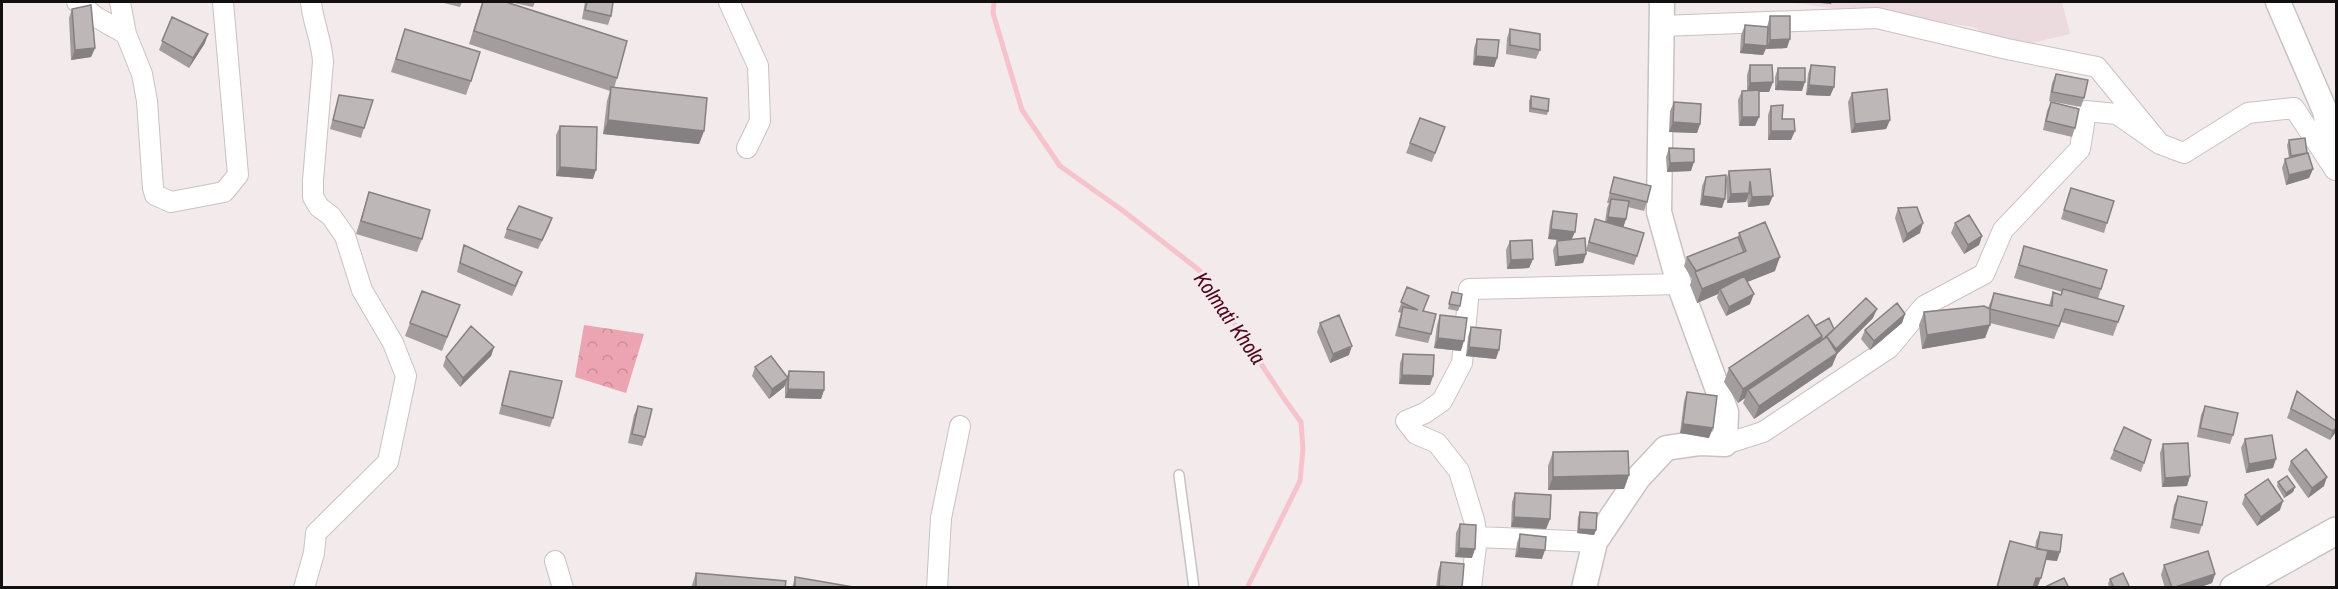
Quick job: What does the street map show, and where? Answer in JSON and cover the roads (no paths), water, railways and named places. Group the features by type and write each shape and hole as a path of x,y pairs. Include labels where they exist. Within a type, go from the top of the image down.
{"main road":[{"path":"2234,588 2337,531"}],"street":[{"path":"77,2 96,17 126,34"},
{"path":"120,2 126,34 142,74 147,101 155,195 171,202 224,192 238,175 224,2"},
{"path":"304,588 314,553 316,533 388,462 406,376 393,343 362,290 345,236 330,216 319,207 313,196 323,62 322,45 311,2"},
{"path":"729,2 758,66 760,121 747,148"},
{"path":"1662,2 1659,212 1679,284 1726,412 1725,444"},
{"path":"2278,2 2316,86 2325,111 2335,153"},
{"path":"1661,26 1877,18 2007,49 2097,67 2160,144"},
{"path":"1584,588 1594,542 1638,478 1666,448 1700,443 1725,444 1763,432 1888,348 1924,306 1984,274 2003,230 2080,149 2086,111 2117,114 2160,144 2184,153 2248,113 2294,108 2337,172"},
{"path":"1471,588 1477,537 1459,471 1437,443 1416,434 1406,421 1425,413 1442,401 1462,363 1469,290 1679,284"},
{"path":"937,588 941,518 960,426"},
{"path":"1477,537 1594,542"},
{"path":"555,561 563,588"}],"lane":[{"path":"1179,475 1194,588"}],"waterway":[{"name":"Kolmati Khola","path":"994,2 993,13 1022,110 1060,166 1122,210 1199,270 1301,422 1303,449 1300,481 1247,588"}]}
